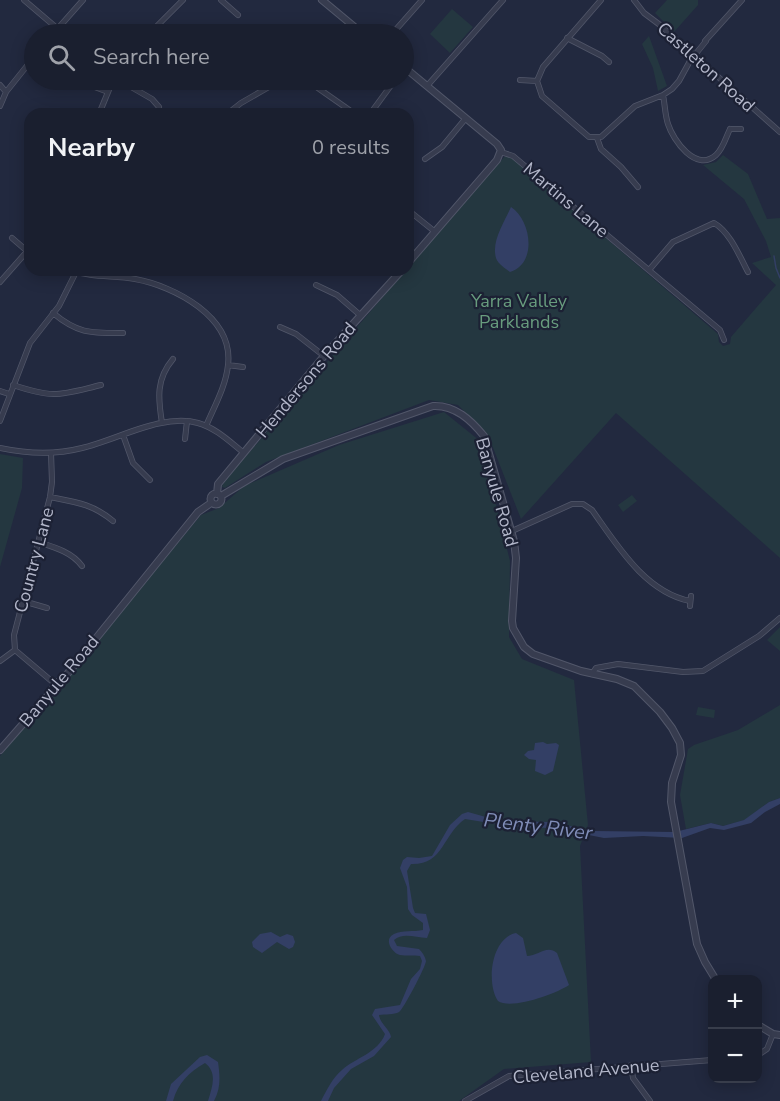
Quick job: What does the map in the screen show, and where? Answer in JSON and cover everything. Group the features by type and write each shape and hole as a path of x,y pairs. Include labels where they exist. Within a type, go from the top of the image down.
{"street":[{"path":"24,0 52,24"},
{"path":"62,24 83,0"},
{"path":"161,24 183,0"},
{"path":"221,0 238,15"},
{"path":"322,0 351,24"},
{"path":"401,24 422,0"},
{"path":"427,86 503,0"},
{"path":"601,0 540,71 537,81 539,93 548,102 584,134 597,138 605,134 635,106 663,95 676,86 687,61 742,0"},
{"name":"Castleton Road","path":"634,0 644,13 694,54 780,132"},
{"path":"567,38 609,62"},
{"path":"0,99 3,89 24,69"},
{"name":"Martins Lane","path":"414,77 500,146 501,152 513,156 720,330 724,340"},
{"path":"520,80 537,81"},
{"path":"0,106 3,89"},
{"path":"101,108 108,92 103,90"},
{"path":"136,90 152,99 159,107"},
{"path":"235,108 264,90"},
{"path":"321,90 348,108"},
{"path":"375,108 389,90"},
{"path":"663,95 671,132 679,145 694,158 709,159 717,154 728,127 741,129"},
{"path":"425,159 442,147 466,118"},
{"path":"597,138 602,149 638,187"},
{"path":"414,256 501,152"},
{"path":"414,215 434,231"},
{"path":"649,270 673,242 714,223 727,236 748,272"},
{"path":"12,238 24,247"},
{"path":"0,282 24,255"},
{"path":"0,421 30,343 64,297 71,276"},
{"path":"115,276 151,283 174,292 211,318 222,333 228,350 228,365 206,426"},
{"name":"Hendersons Road","path":"219,495 218,484 324,356 397,276"},
{"path":"316,285 337,295 360,315"},
{"path":"53,313 67,325 83,332 123,333"},
{"path":"279,327 297,334 324,356"},
{"path":"162,423 158,389 165,369 173,359"},
{"path":"228,365 243,367"},
{"path":"13,385 50,395 66,394 101,385"},
{"path":"0,391 9,394"},
{"name":"Banyule Road","path":"0,750 51,692 55,684 64,678 198,512 211,502 212,496 219,495 283,459 433,406 444,406 474,424 484,436 512,531 516,558 512,621 515,632 524,647 533,654 634,686 653,704 680,742 681,755 672,783 671,802 697,944 714,975"},
{"path":"0,448 51,453 83,448 162,423 187,421 206,426 217,432 244,453"},
{"path":"185,440 187,421"},
{"path":"123,435 134,464 150,480"},
{"name":"Country Lane","path":"15,650 14,635 50,497 51,453"},
{"path":"50,497 80,502 100,510 113,521"},
{"path":"512,531 572,504 583,504 592,510 629,558 656,586 665,593 690,601"},
{"path":"38,542 53,546 76,559 82,566"},
{"path":"23,601 47,608"},
{"path":"592,674 596,668 618,664 683,672 703,671 759,636 780,618"},
{"path":"0,661 15,650 55,684"},
{"path":"762,1027 776,1034 767,1049 762,1052"},
{"name":"Cleveland Avenue","path":"465,1101 509,1076 708,1060"},
{"path":"631,1065 633,1078 650,1101"}],"green space":[{"path":"667,0 698,0 698,5 674,32 655,13"},
{"path":"452,9 473,27 450,53 430,34"},
{"path":"649,36 667,86 658,91 653,68 642,44"},
{"name":"Yarra Valley Parklands","path":"506,155 718,334 719,342 723,346 730,344 731,337 776,285 752,263 771,257 766,241 744,199 703,165 716,162 723,155 748,174 767,219 780,218 780,558 616,413 521,519 488,435 458,405 429,400 266,462 225,488 222,487 223,483 401,276 414,276 414,260"},
{"path":"444,412 480,441 510,561 509,637 522,659 574,680 588,825 580,846 591,1062 504,1069 459,1101 0,1101 0,756 201,515 219,508 244,486 339,445"},
{"path":"0,454 23,458 22,488 0,567"},
{"path":"632,495 637,501 623,512 618,505"},
{"path":"780,627 780,651 767,640"},
{"path":"780,705 780,798 769,802 745,820 723,826 711,823 686,829 680,795 688,749 738,730"},
{"path":"698,707 715,710 714,718 696,715"}],"water":[{"path":"511,207 524,222 528,252 519,267 510,272 498,262 495,245"},
{"path":"535,743 559,745 553,771 545,775 535,771 536,760 524,755 534,750"},
{"name":"Plenty River","path":"780,798 780,804 751,823 724,830 710,828 682,838 643,836 604,838 553,828 514,827 465,819 457,826 437,854 430,860 411,864 407,871 413,908 415,913 426,914 430,930 427,938 405,936 394,940 397,946 419,949 426,961 419,979 399,1012 379,1015 391,1037 374,1056 351,1069 334,1088 328,1101 321,1101 339,1073 372,1051 382,1041 385,1034 372,1015 375,1009 400,1005 411,979 420,969 422,961 420,956 397,954 389,942 391,936 397,933 423,930 423,923 408,909 407,887 400,868 403,860 407,857 432,856 450,825 462,814 468,812 500,821 552,822 593,831 675,832 711,823 723,826 744,820 769,802"},
{"path":"271,932 280,937 287,934 293,936 295,942 293,947 289,949 277,942 262,953 253,947 252,942 260,934"},
{"path":"516,933 523,938 527,956 546,950 557,953 569,985 554,993 523,1002 513,1004 498,1001 492,983 493,962 501,943"},
{"path":"207,1055 218,1062 219,1082 214,1101 208,1101 213,1076 205,1063 185,1079 173,1101 166,1101 171,1084 200,1057"}],"waterway":[{"path":"774,256 780,278"}]}
